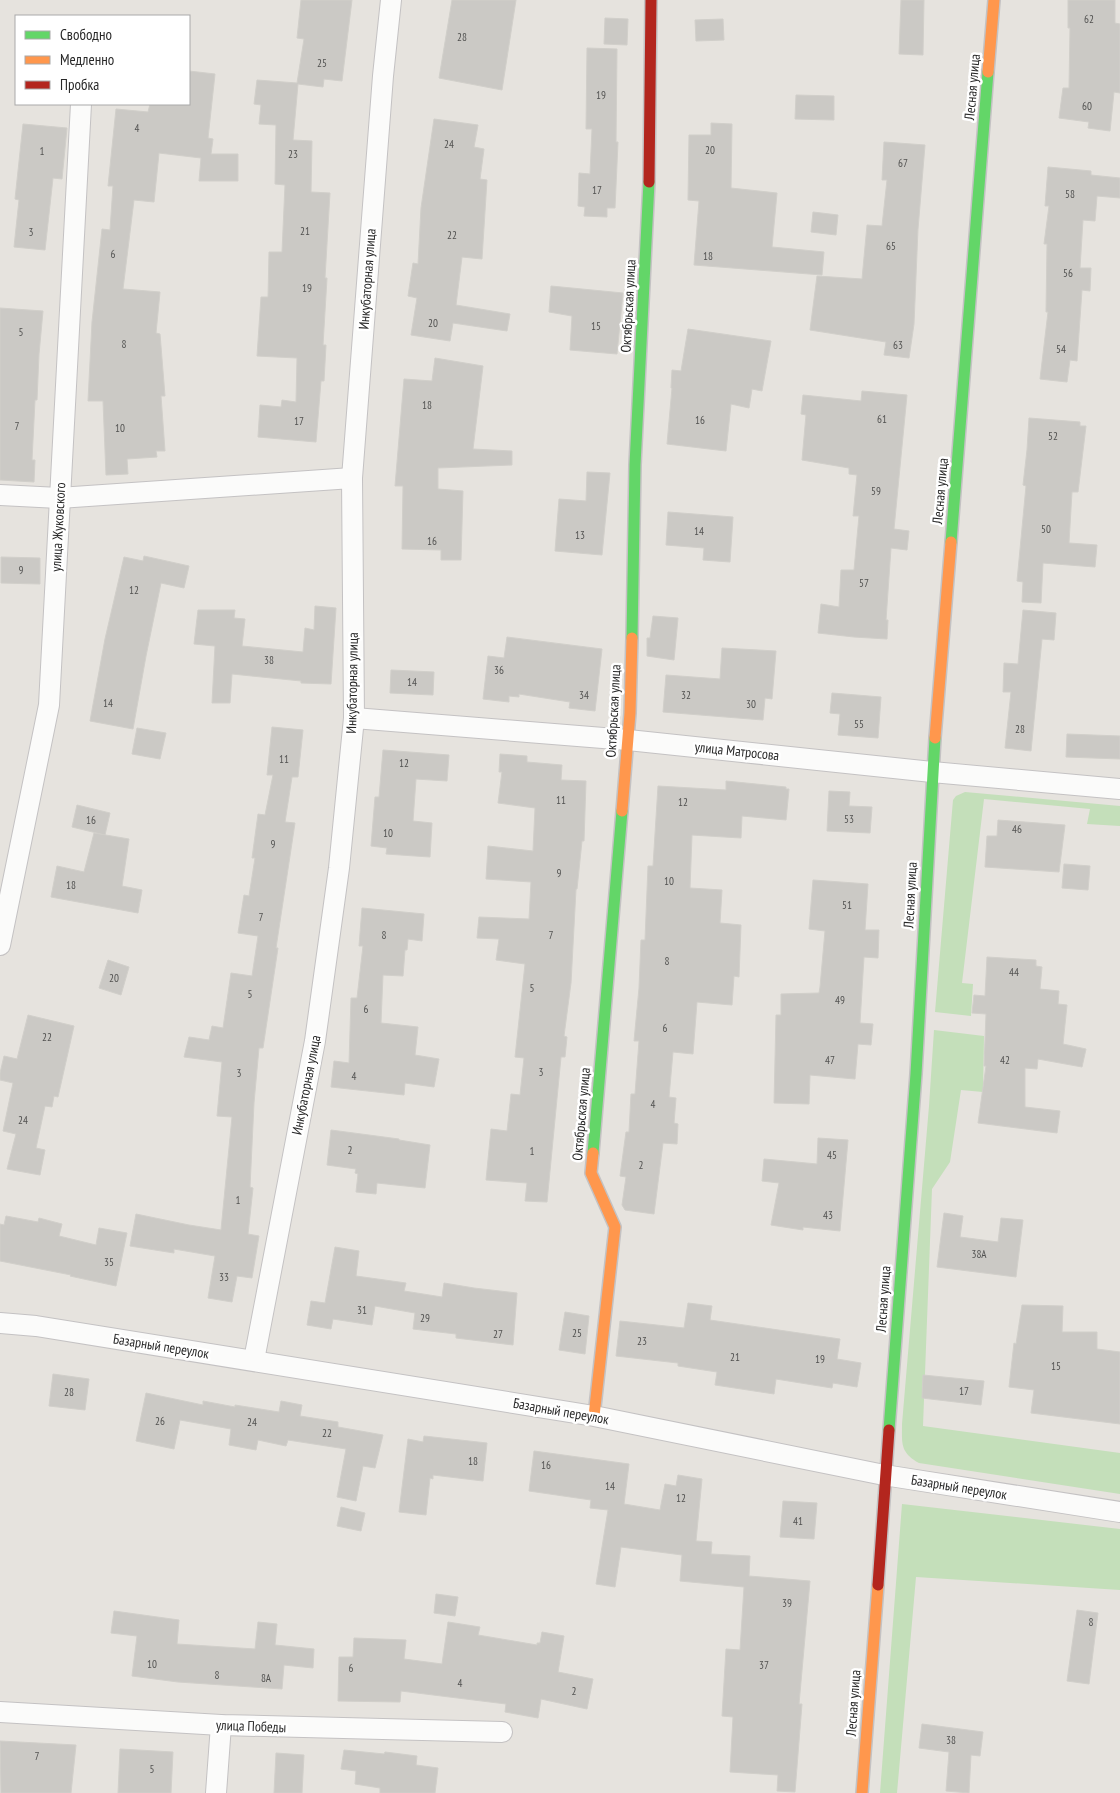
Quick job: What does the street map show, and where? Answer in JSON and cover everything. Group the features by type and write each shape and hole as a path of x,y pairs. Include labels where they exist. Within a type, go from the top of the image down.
{"street":[{"name":"Инкубаторная улица","path":"254,1360 315,1041 338,868 354,718 352,478 383,76 391,0"},
{"name":"Октябрьская улица","path":"594,1416 614,1227 591,1173 628,740 635,465 650,165 651,0"},
{"name":"Лесная улица","path":"862,1793 884,1475 916,1074 932,772 994,0"},
{"name":"улица Жуковского","path":"0,945 48,705 81,105"},
{"path":"0,495 60,498 352,478"},
{"name":"улица Матросова","path":"354,718 628,740 932,772 1120,789"},
{"name":"Базарный переулок","path":"0,1322 254,1360 594,1416 884,1475 1120,1512"},
{"name":"улица Победы","path":"0,1712 221,1725 502,1732"},
{"path":"216,1793 221,1725"}],"green space":[{"path":"965,792 1120,806 1120,826 1087,824 1090,809 984,799 962,983 973,984 971,1016 935,1012 953,800 956,796"},
{"path":"934,1030 984,1036 983,1092 961,1090 950,1162 932,1189 923,1426 1120,1453 1120,1494 919,1463 908,1455 903,1447 902,1424"},
{"path":"902,1504 1120,1529 1120,1590 916,1577 897,1793 880,1793"}],"building":[{"path":"301,0 352,0 342,81 324,79 323,87 298,84 293,140 312,141 311,192 330,193 325,278 327,278 323,345 326,345 324,381 321,381 316,442 258,437 260,405 281,407 282,400 296,402 297,358 257,356 261,297 268,297 269,252 282,252 285,185 275,184 276,125 259,124 261,105 254,104 257,80 297,83 304,39 297,38"},
{"path":"452,0 516,0 502,90 439,78"},
{"path":"901,0 924,0 923,55 899,54"},
{"path":"1068,0 1115,0 1115,23 1120,24 1120,93 1114,92 1110,131 1088,128 1089,122 1059,118 1063,88 1069,88 1070,28 1068,28"},
{"path":"605,18 628,19 627,45 604,44"},
{"path":"723,19 724,40 696,41 695,20"},
{"path":"587,48 617,49 616,142 618,142 615,208 607,208 607,217 584,216 585,207 578,206 579,173 590,174 592,129 586,129"},
{"path":"190,71 215,74 208,138 213,139 211,154 238,154 238,181 199,181 201,158 159,153 154,202 134,200 123,289 160,292 156,333 160,334 165,396 161,396 165,451 156,451 157,457 127,459 128,474 106,475 103,401 88,401 92,322 102,229 110,230 113,186 108,186 116,109 148,112 150,105 190,105"},
{"path":"796,95 834,96 834,120 795,119"},
{"path":"434,119 478,125 474,147 484,149 480,179 487,180 482,259 462,257 456,305 510,314 507,331 453,323 450,341 411,335 417,298 408,296 413,263 418,264 421,208"},
{"path":"711,123 732,124 731,188 777,193 772,247 824,252 822,275 694,265 699,201 688,200 689,135 711,135"},
{"path":"23,124 67,128 62,179 53,178 45,250 14,247 19,200 15,199"},
{"path":"884,142 925,145 918,229 914,324 909,358 884,355 886,342 810,330 817,276 862,279 867,225 882,226 887,180 882,180"},
{"path":"1048,167 1091,171 1091,175 1120,178 1120,198 1097,196 1095,221 1083,220 1080,268 1091,268 1090,291 1082,290 1077,361 1070,360 1067,382 1040,379 1048,312 1046,312 1047,244 1044,244 1049,206 1045,206"},
{"path":"813,212 838,215 836,235 811,232"},
{"path":"551,286 623,293 617,354 570,350 572,316 549,312"},
{"path":"0,308 43,311 37,400 35,400 32,460 35,460 34,482 0,480"},
{"path":"688,329 771,341 762,391 752,389 749,408 731,404 726,451 667,444 672,370 681,371"},
{"path":"435,358 483,366 473,449 512,451 512,465 438,468 438,489 463,491 461,560 441,560 441,550 402,549 403,486 395,486 404,379 432,381"},
{"path":"862,391 907,395 894,529 909,531 907,550 891,548 886,620 888,620 887,639 818,633 821,604 839,607 841,570 854,570 859,516 853,516 857,475 849,474 849,468 802,460 806,415 801,414 803,395 861,401"},
{"path":"1029,418 1080,422 1080,426 1086,426 1078,492 1072,492 1069,543 1097,545 1095,567 1043,563 1041,603 1022,602 1023,582 1017,581 1026,486 1023,485"},
{"path":"587,472 610,473 602,555 555,551 559,499 586,501"},
{"path":"668,512 733,517 730,562 703,560 704,548 666,545"},
{"path":"144,556 189,566 184,588 161,583 133,729 90,721 105,639 124,557 143,561"},
{"path":"1,557 40,558 40,584 1,583"},
{"path":"315,606 336,608 331,684 301,683 301,681 232,674 230,703 212,703 215,646 194,644 198,610 235,610 234,618 245,619 242,646 303,652 305,628 314,630"},
{"path":"1023,610 1056,613 1054,640 1042,639 1031,751 1005,748 1011,692 1003,692 1004,663 1018,664"},
{"path":"653,616 678,618 674,660 647,656 647,638 650,638"},
{"path":"507,637 602,649 595,711 569,708 570,702 519,694 519,697 509,696 509,702 483,699 488,656 504,658"},
{"path":"722,648 776,651 772,699 765,698 763,720 663,712 666,675 720,679"},
{"path":"391,670 434,672 433,695 390,693"},
{"path":"832,693 881,697 878,738 838,735 840,714 830,713"},
{"path":"272,727 303,730 298,777 292,777 285,822 295,823 263,1048 259,1048 254,1103 250,1187 253,1188 248,1234 259,1236 252,1278 237,1276 232,1302 208,1298 215,1256 174,1249 174,1253 130,1246 136,1214 221,1230 232,1117 217,1116 222,1062 184,1057 189,1037 209,1040 212,1026 223,1028 231,973 252,976 258,936 238,933 244,895 249,896 255,858 252,858 258,814 265,815 273,775 267,775"},
{"path":"137,728 166,733 160,759 132,754"},
{"path":"1067,734 1120,736 1120,759 1066,757"},
{"path":"383,750 449,755 447,781 416,779 413,821 432,823 430,857 386,854 387,848 371,846 375,797 379,797"},
{"path":"500,754 527,756 527,762 562,765 561,780 586,781 584,841 582,841 576,889 571,983 564,1036 567,1037 565,1057 561,1057 547,1202 525,1201 527,1183 486,1180 491,1129 507,1131 511,1094 520,1095 524,1058 515,1057 525,964 496,960 499,939 477,938 479,917 529,919 531,882 486,879 488,846 533,851 535,808 498,803 502,772 499,772"},
{"path":"726,781 786,787 786,789 789,789 786,820 742,816 741,838 692,835 690,888 722,890 720,923 741,925 739,977 734,976 732,1005 697,1002 693,1054 673,1052 669,1097 676,1098 674,1123 678,1124 677,1144 663,1143 654,1214 625,1210 622,1205 626,1177 620,1176 626,1132 629,1132 631,1094 635,1094 639,1041 634,1041 641,940 645,940 648,866 653,866 658,786 726,790"},
{"path":"829,791 850,792 849,806 872,807 870,833 827,831"},
{"path":"77,805 110,813 105,835 72,827"},
{"path":"998,820 1065,825 1059,872 985,867 987,836 997,836"},
{"path":"94,833 129,839 122,886 142,890 138,913 51,897 57,866 84,872"},
{"path":"1064,864 1090,866 1088,890 1062,888"},
{"path":"813,880 868,884 865,930 879,930 878,958 864,957 860,1023 873,1024 871,1045 858,1044 855,1079 810,1075 809,1104 774,1103 776,1015 781,1015 781,994 819,993 825,931 809,929"},
{"path":"362,908 424,914 422,941 408,939 403,976 383,975 381,1023 418,1027 415,1055 439,1059 434,1087 405,1083 404,1095 331,1087 334,1061 349,1063 351,998 357,998 363,946 359,946"},
{"path":"987,957 1036,960 1036,966 1042,967 1040,989 1059,991 1058,1004 1067,1005 1063,1044 1086,1049 1082,1067 1038,1059 1037,1069 1025,1068 1025,1107 1060,1111 1057,1133 978,1123 986,1066 984,1066 986,1014 972,1013 974,995 985,996"},
{"path":"108,960 129,967 121,995 99,988"},
{"path":"28,1015 74,1026 58,1097 54,1096 52,1107 45,1106 36,1148 45,1150 40,1175 7,1169 16,1134 3,1131 13,1083 0,1080 0,1073 4,1056 17,1059"},
{"path":"331,1130 430,1145 425,1188 377,1183 376,1194 356,1192 358,1174 355,1173 356,1169 327,1165"},
{"path":"818,1138 848,1140 840,1231 803,1227 803,1230 771,1225 779,1183 762,1181 764,1159 817,1164"},
{"path":"944,1213 963,1216 960,1237 998,1242 1001,1218 1023,1220 1016,1277 937,1267"},
{"path":"6,1216 38,1222 39,1218 62,1224 59,1236 96,1245 99,1228 127,1233 116,1286 0,1261 0,1224 4,1225"},
{"path":"335,1247 359,1251 356,1276 406,1283 404,1291 442,1297 444,1283 517,1293 513,1345 456,1338 456,1334 413,1329 415,1313 375,1306 372,1325 333,1319 331,1329 307,1325 311,1301 325,1303"},
{"path":"688,1303 712,1306 710,1320 840,1339 837,1359 861,1363 857,1387 833,1383 832,1388 776,1379 774,1394 715,1385 717,1372 678,1366 678,1363 616,1356 620,1321 684,1328"},
{"path":"1022,1305 1063,1306 1062,1332 1097,1332 1097,1349 1120,1352 1120,1424 1031,1413 1034,1390 1009,1387 1014,1343 1016,1344"},
{"path":"565,1312 589,1316 585,1354 559,1350"},
{"path":"53,1374 89,1379 85,1410 49,1406"},
{"path":"923,1375 984,1381 981,1405 922,1398"},
{"path":"146,1393 203,1405 203,1401 279,1412 281,1401 302,1405 300,1416 338,1422 338,1427 383,1435 375,1468 363,1466 356,1501 337,1497 346,1449 288,1440 286,1446 258,1440 256,1450 229,1445 231,1429 180,1420 174,1449 136,1441"},
{"path":"424,1436 487,1443 483,1481 433,1475 433,1479 430,1478 426,1515 399,1512 408,1439 423,1442"},
{"path":"534,1451 629,1464 624,1504 660,1510 665,1484 676,1486 678,1475 702,1479 696,1541 712,1542 711,1554 750,1556 749,1576 810,1581 799,1704 802,1704 795,1792 777,1791 778,1775 730,1772 733,1717 722,1716 726,1649 740,1650 744,1587 680,1581 682,1555 621,1547 615,1587 596,1584 608,1510 590,1508 591,1500 529,1491"},
{"path":"783,1501 817,1503 814,1539 780,1537"},
{"path":"341,1507 365,1513 361,1531 337,1526"},
{"path":"436,1594 458,1597 455,1616 434,1613"},
{"path":"1077,1610 1098,1613 1089,1684 1067,1681"},
{"path":"114,1611 179,1620 177,1644 255,1649 258,1622 277,1624 275,1645 314,1649 313,1668 284,1665 282,1689 178,1682 132,1676 137,1636 111,1633"},
{"path":"448,1622 480,1627 478,1635 537,1645 537,1643 540,1643 542,1632 564,1636 558,1672 593,1679 587,1709 541,1699 538,1718 505,1712 506,1704 401,1691 400,1702 338,1701 339,1657 353,1657 354,1638 406,1640 404,1659 442,1664"},
{"path":"922,1724 983,1732 980,1756 971,1755 969,1793 946,1791 949,1752 919,1748"},
{"path":"0,1741 76,1745 71,1793 1,1793"},
{"path":"120,1749 173,1752 171,1793 118,1793"},
{"path":"344,1750 417,1756 416,1765 438,1768 435,1793 380,1793 380,1788 355,1784 356,1771 341,1769"},
{"path":"276,1753 304,1755 302,1793 274,1793"}],"traffic: fast":[{"path":"951,542 988,72"},
{"path":"632,638 635,465 649,182"},
{"path":"889,1430 916,1074 935,738"},
{"path":"593,1153 622,811"}],"traffic: slow":[{"path":"988,72 994,0"},
{"path":"935,738 951,542"},
{"path":"622,811 630,713 632,638"},
{"path":"593,1153 591,1173 615,1227 594,1416"},
{"path":"862,1793 878,1585"}],"traffic: jam":[{"path":"649,182 651,0"},
{"path":"878,1585 889,1430"}]}
